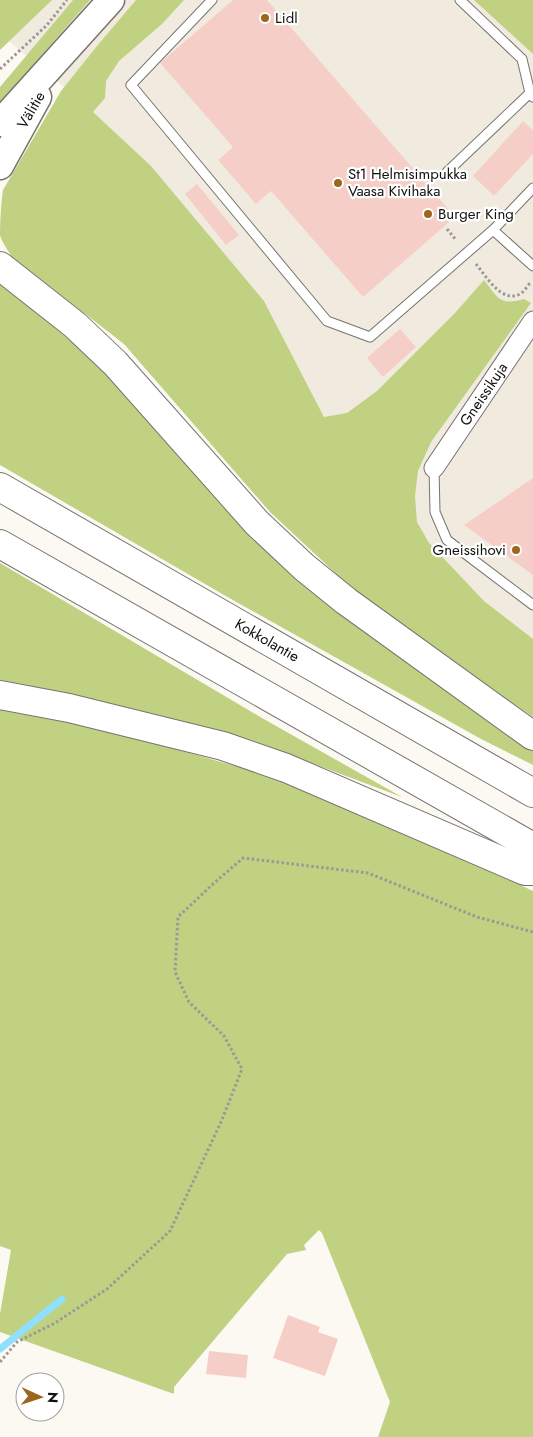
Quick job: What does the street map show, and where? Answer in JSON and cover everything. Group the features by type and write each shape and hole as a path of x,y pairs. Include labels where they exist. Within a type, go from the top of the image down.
{"highway":[{"path":"0,266 75,325 115,363 257,523 304,567 346,601 533,736"},
{"name":"Kokkolantie","path":"0,487 533,793"},
{"path":"0,544 533,847"},
{"path":"0,695 69,708 223,746 286,768 525,871 533,871"}],"main road":[{"name":"Välitie","path":"0,123 111,0"},
{"name":"Välitie","path":"0,166 62,55"}],"street":[{"name":"Gneissikuja","path":"434,468 533,321"}],"lane":[{"path":"212,0 131,85 327,322 370,337 493,230 533,188"},
{"path":"448,172 532,95 522,59 460,0"},
{"path":"493,230 533,266"},
{"path":"434,468 435,512 447,540 533,605"}],"path":[{"path":"0,69 47,25 66,0"},
{"path":"447,229 496,288 505,295 521,294 533,279"},
{"path":"0,1362 17,1342 55,1322 107,1289 170,1231 221,1122 242,1069 224,1036 189,1002 175,972 178,918 212,884 243,858 368,873 477,917 533,932"}],"shaded area":[{"path":"0,0 533,0 533,673 399,562 264,301 75,96 0,34"}],"green space":[{"path":"0,0 52,0 0,50"},
{"path":"73,0 90,0 0,103 0,87"},
{"path":"136,0 184,0 162,24 119,61 106,81 105,98 93,112 151,166 264,301 324,417 347,413 377,391 455,313 484,280 496,296 504,301 524,299 531,303 431,442 418,471 415,496 417,522 429,543 484,601 533,639 533,717 375,610 270,512 124,344 12,257 4,244 0,235 3,190 61,91"},
{"path":"474,0 533,0 533,54"},
{"path":"0,281 108,373 267,549 533,745 533,765 481,739 224,595 0,465"},
{"path":"0,563 262,718 402,797 258,743 0,680"},
{"path":"0,709 88,724 242,768 374,816 533,891 533,1437 378,1437 390,1402 322,1233 319,1230 304,1245 306,1250 287,1254 174,1387 174,1394 0,1332 0,1314 11,1250 0,1246"}],"building":[{"path":"233,0 267,0 455,217 363,297 271,191 256,204 218,160 233,147 160,63"},
{"path":"523,121 533,130 533,154 494,196 473,176"},
{"path":"197,184 239,235 226,245 185,194"},
{"path":"400,329 416,347 383,377 367,358"},
{"name":"Gneissihovi","path":"533,478 533,575 464,525"},
{"path":"288,1315 320,1327 318,1332 338,1339 325,1376 273,1358"},
{"path":"209,1351 248,1355 246,1378 206,1374"}],"waterway":[{"path":"0,1349 62,1299"}],"place":[{"name":"Lidl","path":"265,18"},
{"name":"St1 Helmisimpukka Vaasa Kivihaka","path":"338,183"},
{"name":"Burger King","path":"428,214"},
{"name":"Gneissihovi","path":"516,550"}]}
